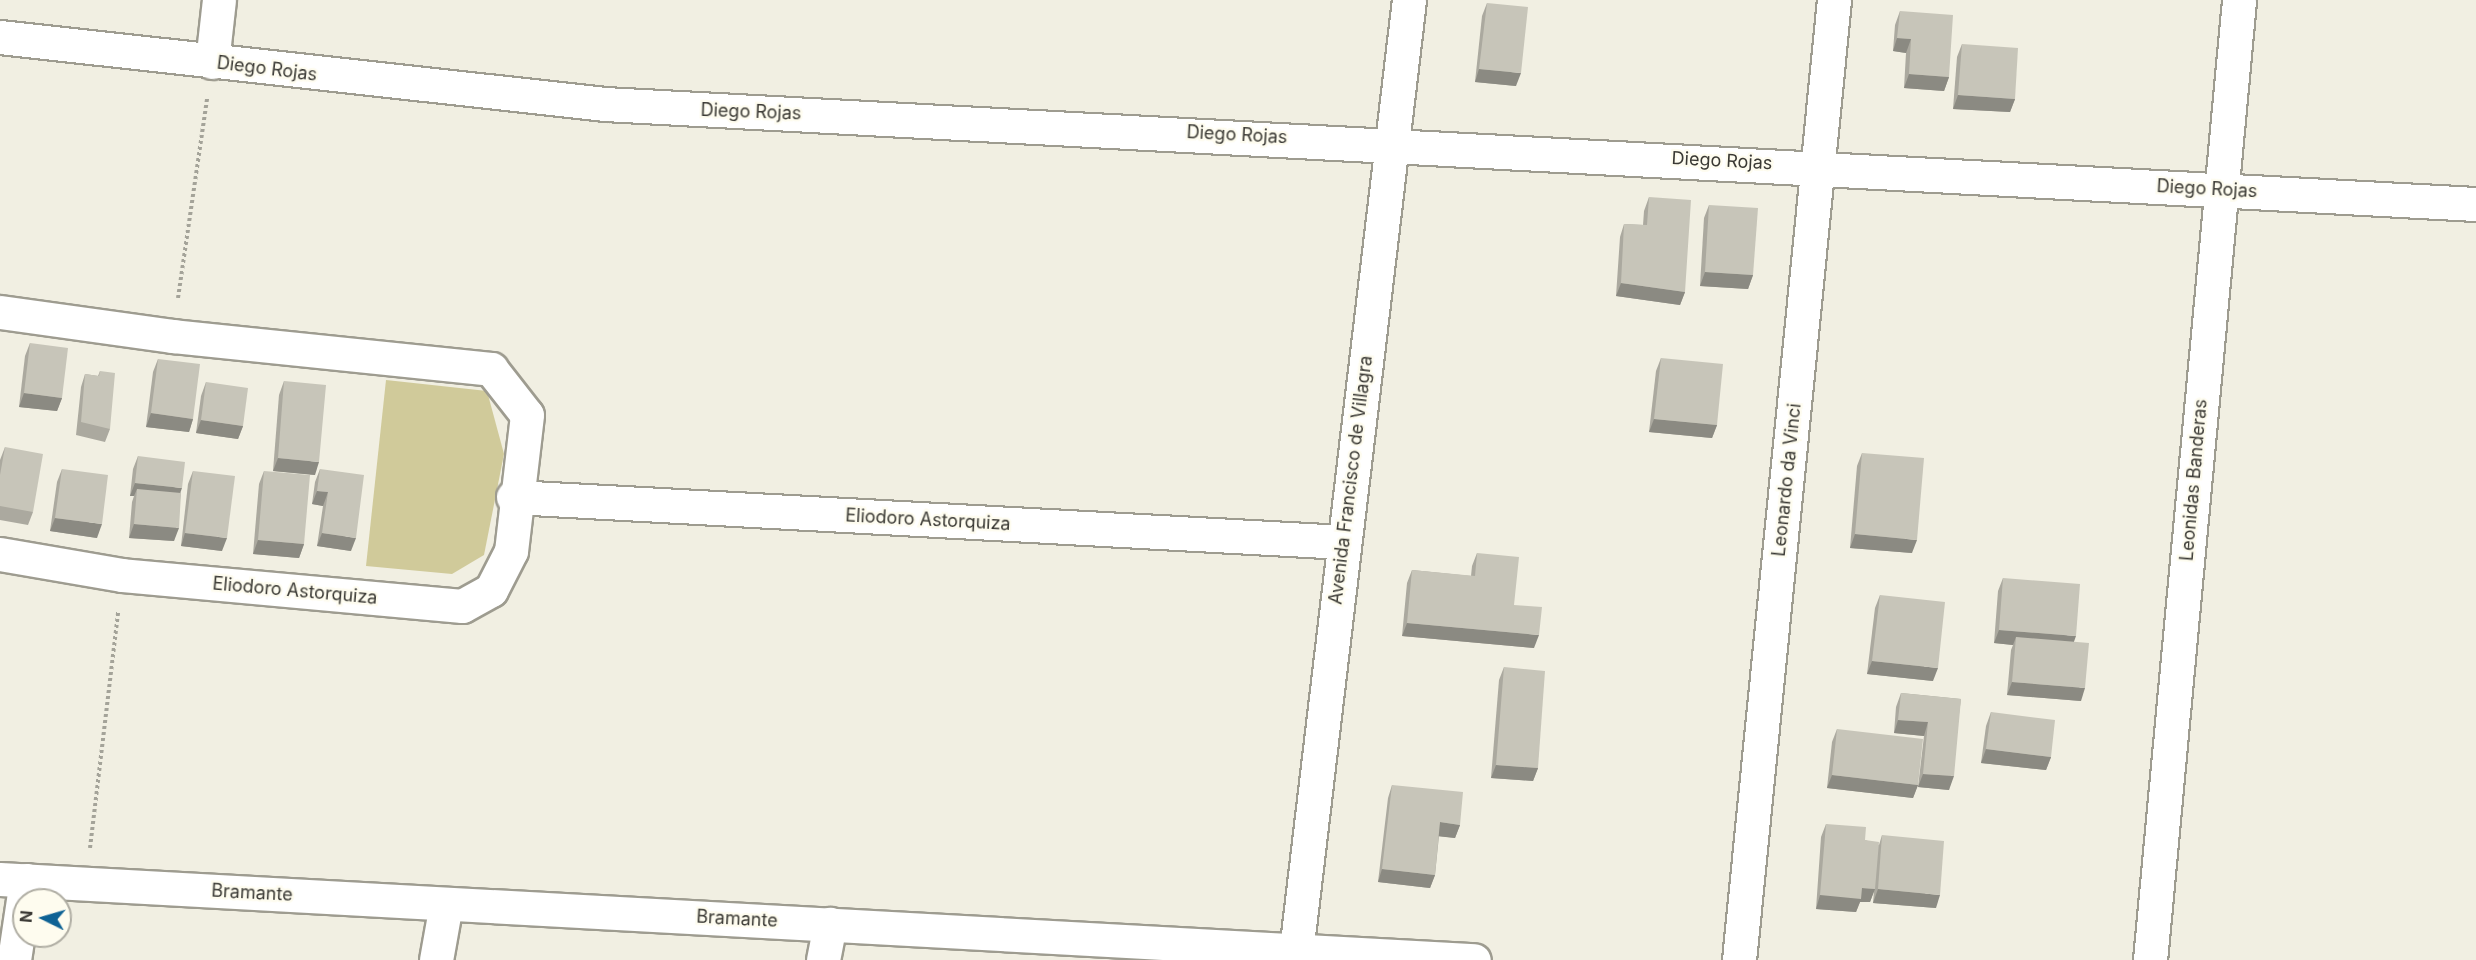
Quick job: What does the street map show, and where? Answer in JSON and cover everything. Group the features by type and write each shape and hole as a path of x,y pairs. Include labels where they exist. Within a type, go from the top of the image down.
{"street":[{"path":"212,62 219,0"},
{"name":"Avenida Francisco de Villagra","path":"1295,955 1409,0"},
{"name":"Leonardo da Vinci","path":"1739,960 1834,0"},
{"name":"Leonidas Banderas","path":"2150,960 2239,0"},
{"name":"Diego Rojas","path":"0,37 605,104 1392,143 2476,204"},
{"name":"Eliodoro Astorquiza","path":"0,312 173,336 491,369 527,415 513,497 511,551 491,590 462,606 122,575 0,554"},
{"name":"Eliodoro Astorquiza","path":"513,497 1343,542"},
{"path":"13,879 14,960"},
{"name":"Bramante","path":"13,879 830,924 1295,955 1474,960"},
{"path":"436,960 446,904"},
{"path":"823,960 830,924"}],"path":[{"path":"173,336 212,62"},
{"path":"85,884 122,575"}],"shaded area":[{"path":"386,380 487,391 504,454 484,555 452,574 366,566"}],"building":[{"path":"1487,3 1528,7 1521,73 1479,69"},
{"path":"1900,11 1953,15 1949,77 1909,74 1911,39 1897,38"},
{"path":"1962,44 2018,48 2015,99 1958,95"},
{"path":"1649,197 1691,200 1685,292 1621,283 1624,224 1647,225"},
{"path":"1709,205 1758,208 1753,275 1705,272"},
{"path":"30,343 68,348 62,398 24,393"},
{"path":"1661,358 1723,364 1717,425 1654,419"},
{"path":"158,359 200,364 193,419 151,413"},
{"path":"100,371 115,373 110,429 81,422 85,374 99,376"},
{"path":"284,381 326,385 319,462 278,458"},
{"path":"206,382 248,388 243,426 201,420"},
{"path":"5,447 43,454 33,512 0,506 0,475"},
{"path":"1862,453 1924,458 1917,540 1855,534"},
{"path":"138,456 185,462 182,488 135,483"},
{"path":"62,469 108,475 102,524 55,518"},
{"path":"320,469 364,475 356,538 322,533 328,492 317,491"},
{"path":"193,471 235,476 227,538 185,533"},
{"path":"264,471 310,475 304,544 258,540"},
{"path":"137,489 181,493 179,528 134,524"},
{"path":"1477,553 1519,557 1514,605 1542,607 1539,635 1407,623 1412,570 1475,576"},
{"path":"2003,578 2080,584 2076,636 1999,630"},
{"path":"1880,595 1945,602 1938,668 1872,661"},
{"path":"2016,637 2089,643 2085,688 2012,682"},
{"path":"1504,667 1545,671 1538,768 1496,765"},
{"path":"1901,693 1961,699 1954,776 1923,774 1928,722 1898,720"},
{"path":"1991,712 2055,720 2051,757 1986,749"},
{"path":"1837,729 1923,739 1918,785 1832,775"},
{"path":"1392,785 1463,792 1460,825 1440,822 1435,875 1382,869"},
{"path":"1826,824 1866,827 1865,840 1879,842 1875,889 1862,888 1861,899 1820,895"},
{"path":"1882,835 1944,841 1940,895 1878,889"}]}
